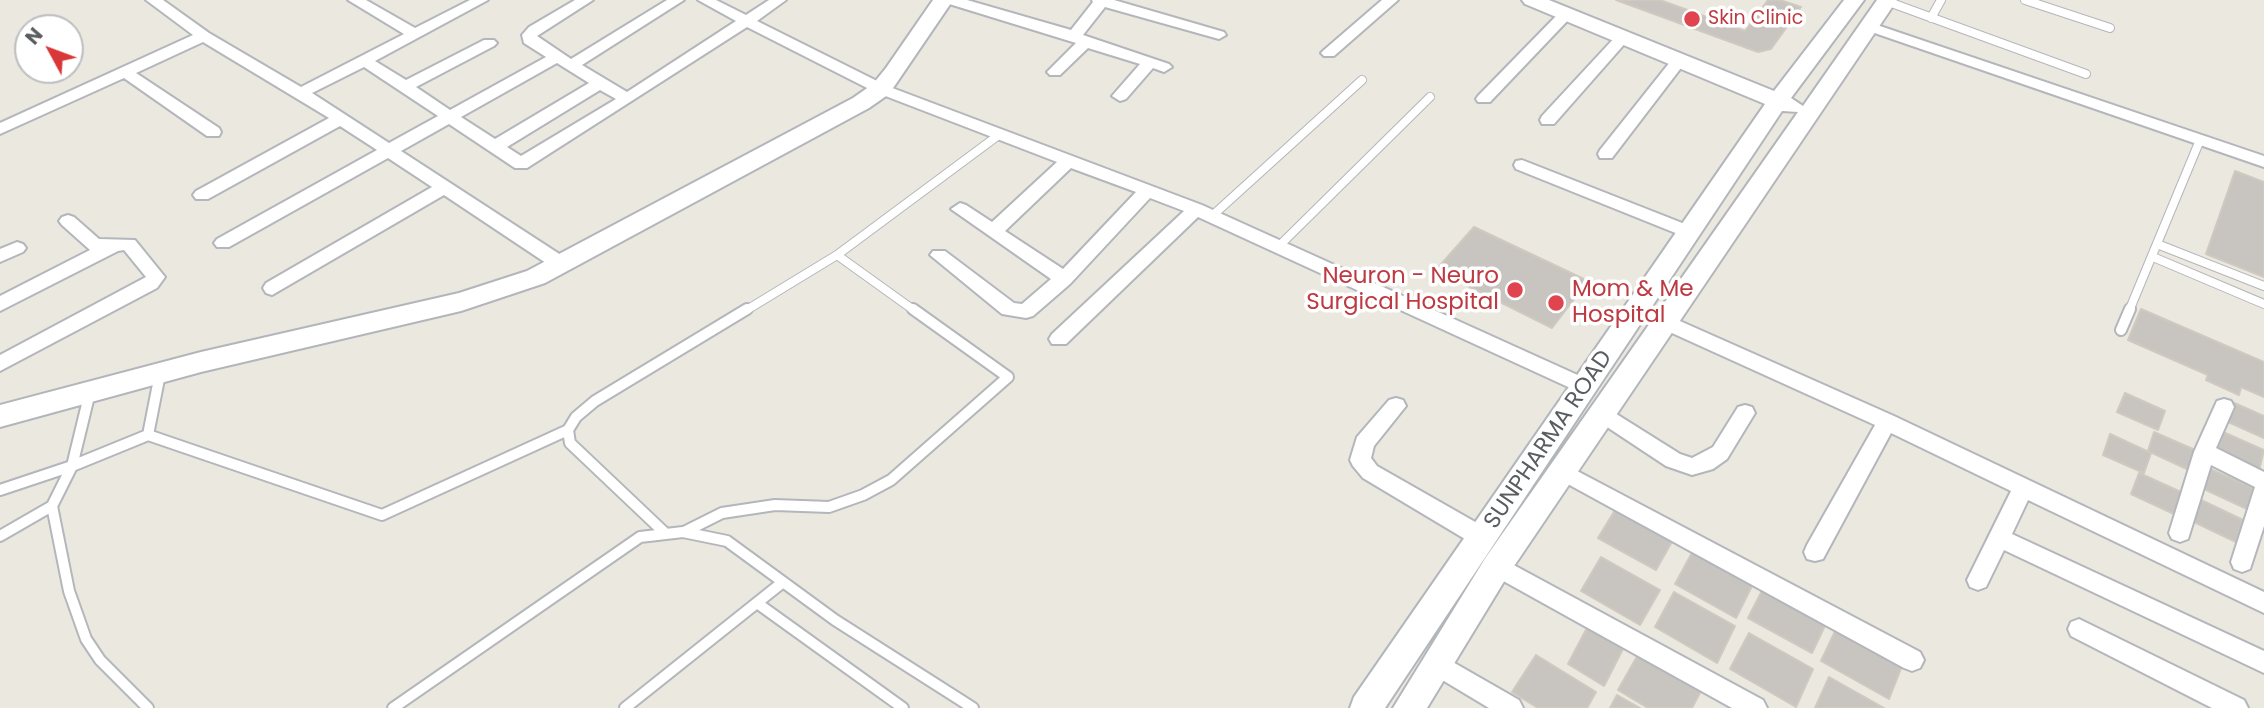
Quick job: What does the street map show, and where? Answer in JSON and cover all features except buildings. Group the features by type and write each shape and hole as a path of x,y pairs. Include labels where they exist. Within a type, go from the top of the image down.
{"street":[{"path":"153,0 204,36 301,93 554,260"},
{"path":"355,0 415,34"},
{"path":"301,93 481,0"},
{"path":"586,0 529,35 529,40 628,99"},
{"path":"223,243 450,117 564,61 677,0"},
{"path":"364,60 521,163 628,99 779,0"},
{"path":"0,405 318,321 475,286 554,260 825,123 879,90 943,0"},
{"path":"951,0 1157,65 1120,96"},
{"path":"1055,72 1079,39 1101,0 1219,35"},
{"path":"1329,53 1391,0"},
{"path":"1532,0 1567,7 1812,107"},
{"name":"SUNPHARMA ROAD","path":"1366,708 1782,95 1854,0"},
{"path":"713,1 879,90 1204,213 1586,387"},
{"name":"SUNPHARMA ROAD","path":"1409,708 1497,566 1886,1"},
{"path":"1567,7 1623,37 1679,60 1782,95"},
{"path":"1484,100 1567,7"},
{"path":"1868,26 2264,162"},
{"path":"0,129 204,36"},
{"path":"1548,120 1623,37"},
{"path":"405,87 489,43"},
{"path":"1606,154 1679,60"},
{"path":"125,72 213,132"},
{"path":"495,147 600,83"},
{"path":"202,195 340,119"},
{"path":"994,231 1069,161"},
{"path":"1522,165 1689,232"},
{"path":"272,288 444,188"},
{"path":"939,256 1009,309 1026,311 1064,279 1148,190"},
{"path":"960,208 1064,279"},
{"path":"1059,339 1204,213"},
{"path":"0,364 156,278 129,243 95,245 68,222"},
{"path":"0,304 113,245"},
{"path":"0,256 18,248"},
{"path":"0,416 300,338 461,302 536,277 554,260"},
{"path":"1637,309 1887,422 2264,603"},
{"path":"1396,406 1364,443 1360,460 1370,472 1483,538"},
{"path":"2180,533 2204,452 2224,407"},
{"path":"1602,413 1673,460 1692,467 1706,463 1720,453 1745,413"},
{"path":"1815,552 1887,422"},
{"path":"2204,452 2264,482"},
{"path":"1562,471 1912,660"},
{"path":"1978,580 2024,487"},
{"path":"2242,562 2264,491"},
{"path":"1999,538 2264,662"},
{"path":"1497,566 1755,708"},
{"path":"2079,629 2236,708"},
{"path":"1437,664 1511,708"}],"lane":[{"path":"1931,18 1941,0"},
{"path":"2025,0 2110,28"},
{"path":"1886,1 2086,74"},
{"path":"1204,213 1362,80"},
{"path":"1279,246 1430,97"},
{"path":"0,490 72,466 148,435 382,515 568,430 576,417 595,401 837,255 1000,134"},
{"path":"2121,330 2200,140"},
{"path":"2157,244 2264,286"},
{"path":"683,532 722,513 775,505 829,507 863,495 891,480 1008,377 837,255"},
{"path":"2153,257 2264,304"},
{"path":"148,435 160,374"},
{"path":"0,536 52,506 72,466 90,392"},
{"path":"568,430 570,443 666,534"},
{"path":"52,506 69,591 86,639 100,660 148,708"},
{"path":"393,708 640,537 683,532 727,541 835,620 973,708"},
{"path":"625,708 783,582"},
{"path":"757,603 904,708"}],"place":[{"name":"Skin Clinic","path":"1692,19"},
{"name":"Neuron - Neuro Surgical Hospital","path":"1515,290"},
{"name":"Mom & Me Hospital","path":"1556,303"}]}
